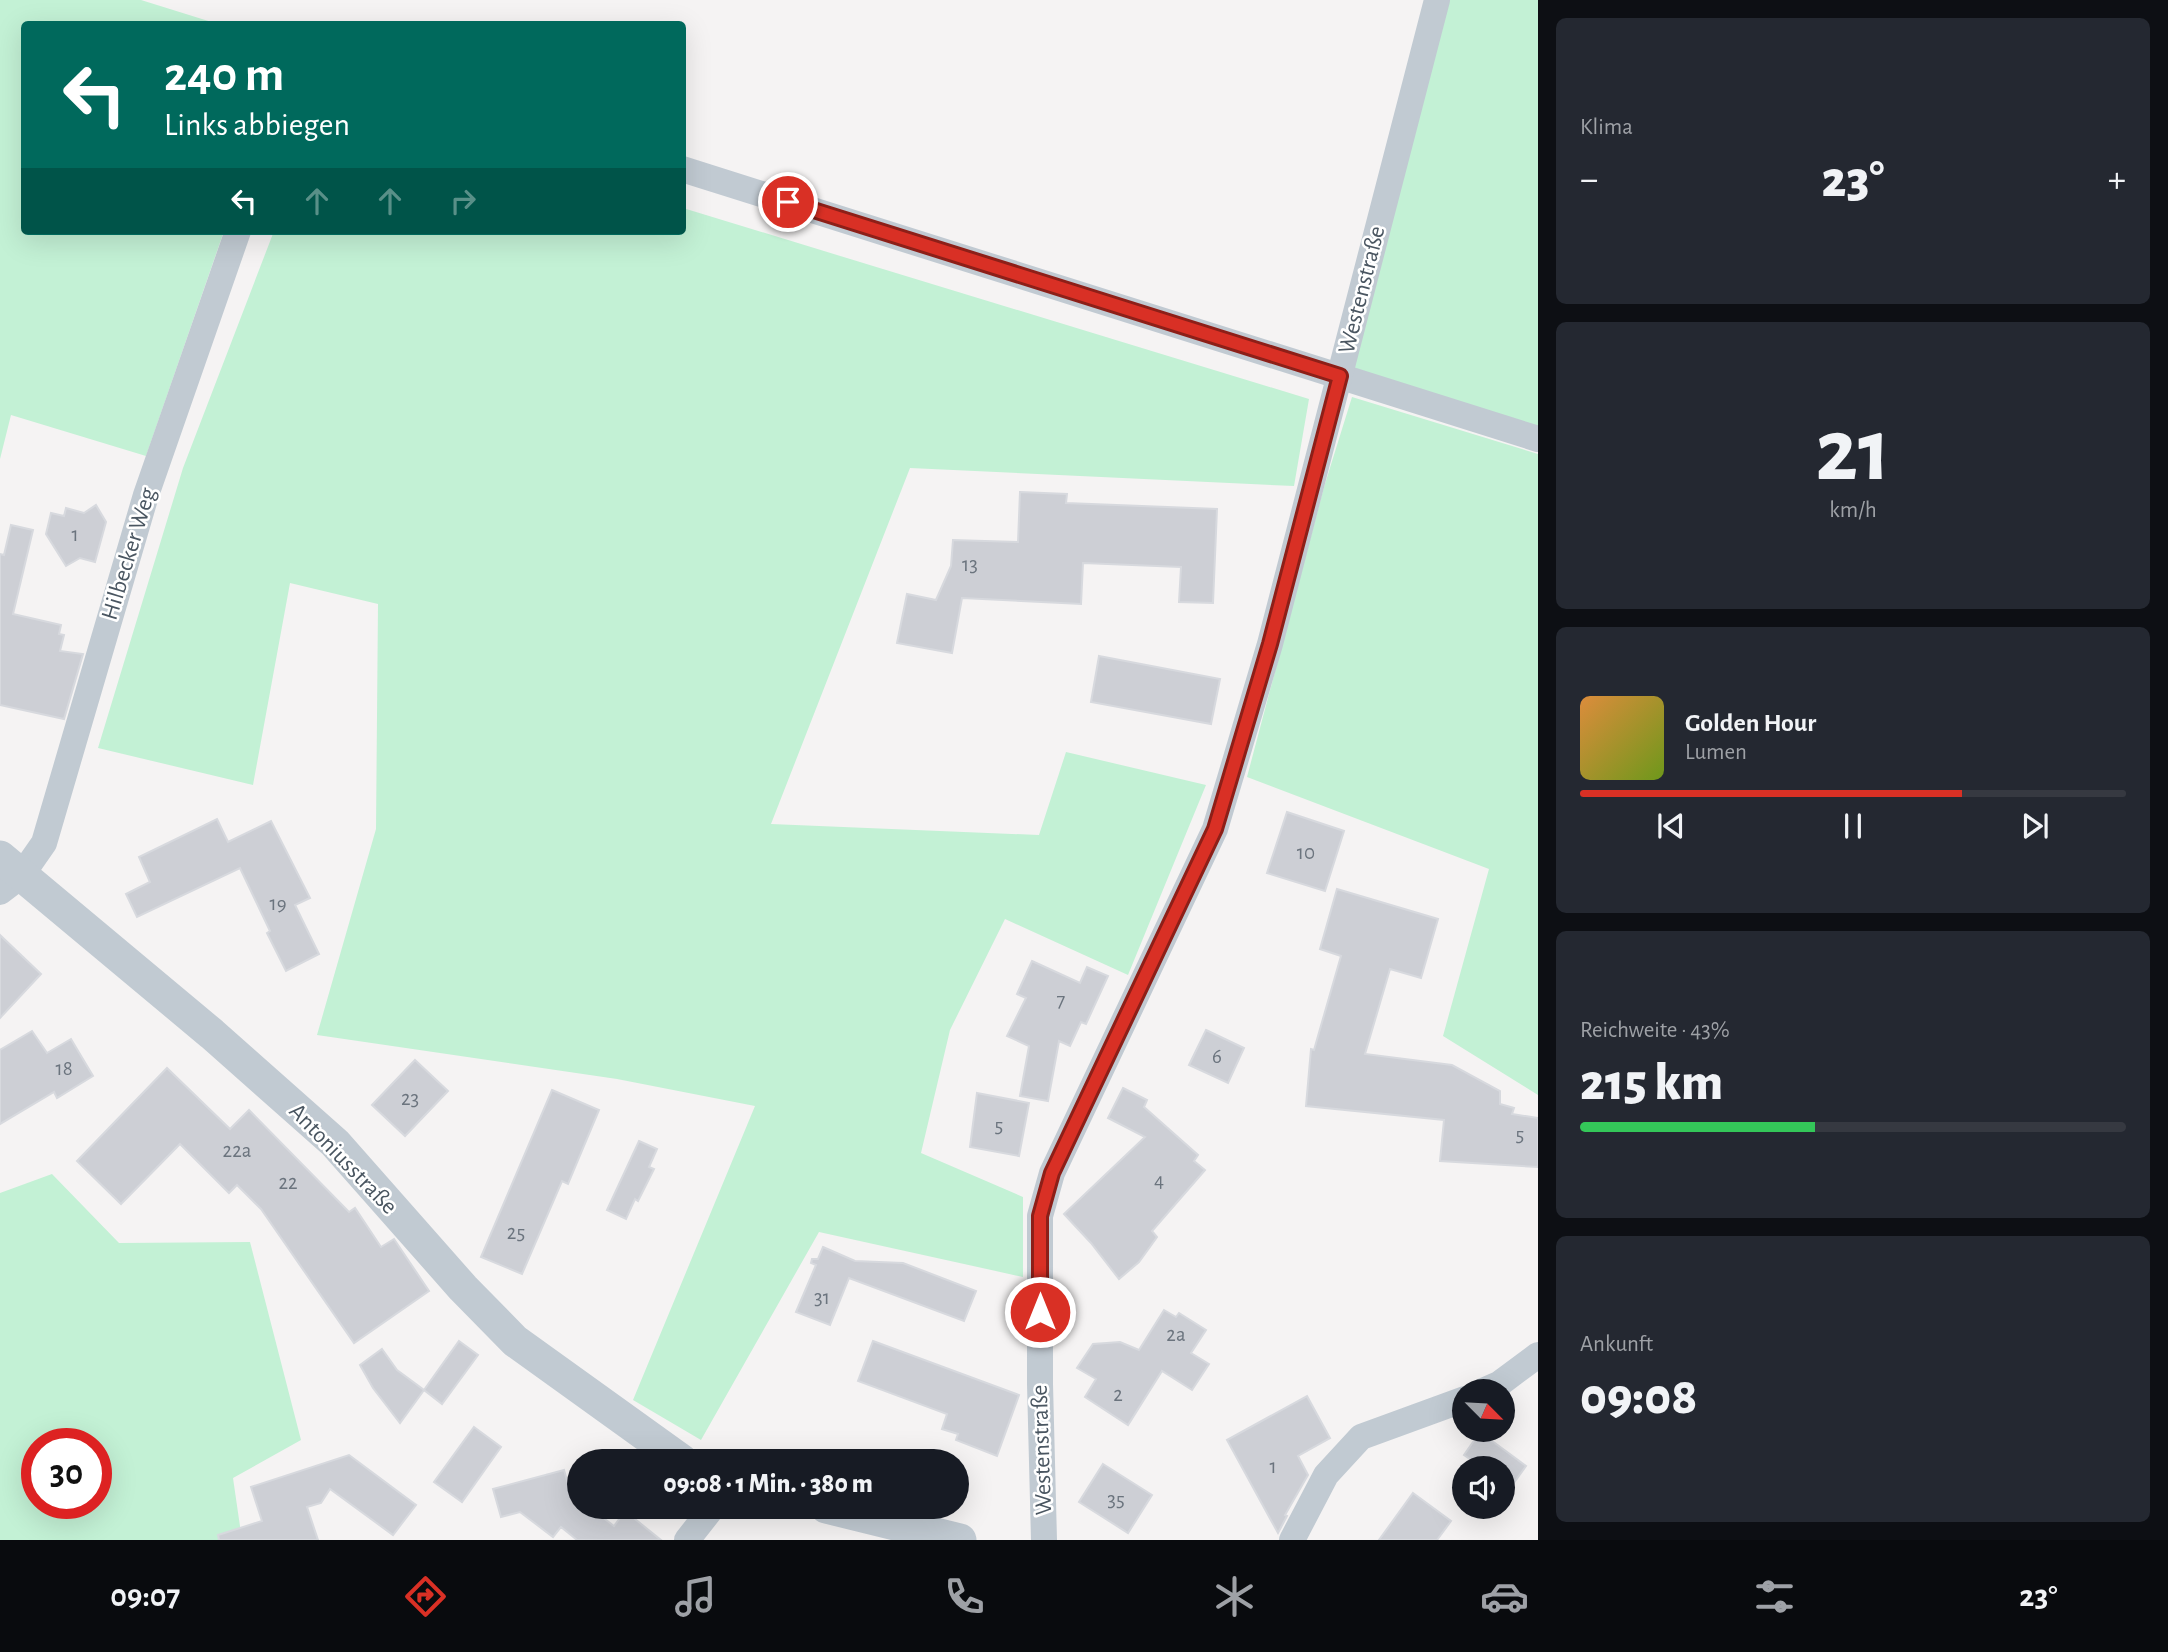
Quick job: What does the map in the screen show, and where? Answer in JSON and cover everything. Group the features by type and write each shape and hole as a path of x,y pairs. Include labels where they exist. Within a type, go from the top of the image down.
{"street":[{"name":"Westenstraße","path":"1044,1540 1040,1216 1052,1173 1215,829 1267,654 1437,0"},
{"path":"686,170 1538,439"},
{"name":"Hilbecker Weg","path":"7,875 44,843 146,495 237,235"},
{"name":"Antoniusstraße","path":"7,875 212,1034 335,1143 463,1289 515,1341 665,1449"},
{"path":"1506,1379 1538,1355"},
{"path":"1292,1540 1326,1475 1361,1437 1452,1404"},
{"path":"687,1540 704,1519"},
{"path":"875,1519 960,1540"}],"green space":[{"path":"0,0 141,0 208,21 21,21 21,235 223,235 146,456 11,415 0,459"},
{"path":"1441,0 1538,0 1538,435 1345,374"},
{"path":"686,209 1309,399 1294,486 910,468 771,824 1039,835 1066,752 1206,785 1128,975 1005,919 950,1030 921,1153 1023,1197 1023,1277 819,1232 701,1440 633,1400 755,1106 617,1079 317,1035 376,829 378,604 290,583 253,785 98,748 183,468 272,235 686,235"},
{"path":"1352,397 1538,454 1538,1095 1443,1036 1489,869 1247,777 1324,487"},
{"path":"52,1174 119,1243 250,1242 301,1440 233,1478 242,1540 0,1540 0,1193"}],"building":[{"path":"1020,492 1067,494 1066,503 1217,509 1213,603 1179,602 1181,567 1083,563 1081,604 962,598 952,653 897,643 907,594 936,600 951,566 953,540 1018,542"},
{"path":"96,505 106,522 95,562 80,558 66,566 46,534 51,513 64,516 66,508 84,513"},
{"path":"11,525 33,530 13,614 61,625 59,634 64,635 60,651 83,654 64,719 0,705 0,554 4,555"},
{"path":"1099,656 1220,679 1211,724 1091,702"},
{"path":"1287,812 1344,831 1325,891 1267,873"},
{"path":"217,819 228,842 271,821 310,898 295,905 319,954 286,971 240,868 137,917 126,894 150,882 139,857"},
{"path":"1337,889 1438,919 1421,978 1390,969 1365,1054 1452,1065 1500,1091 1500,1104 1514,1108 1512,1114 1538,1118 1538,1167 1440,1161 1444,1120 1306,1106 1311,1049 1314,1050 1341,956 1320,949"},
{"path":"0,935 41,974 0,1018"},
{"path":"1032,961 1080,983 1087,967 1108,976 1086,1024 1081,1022 1070,1046 1059,1041 1048,1101 1020,1096 1029,1046 1007,1036 1026,998 1017,994"},
{"path":"1206,1030 1244,1048 1228,1083 1189,1065"},
{"path":"32,1031 47,1053 71,1039 93,1076 57,1098 54,1092 0,1124 0,1050"},
{"path":"415,1060 448,1091 405,1136 372,1105"},
{"path":"167,1068 230,1129 249,1110 349,1212 355,1208 381,1247 394,1239 429,1291 354,1343 261,1209 237,1185 229,1193 180,1144 121,1204 77,1161"},
{"path":"1123,1088 1147,1100 1144,1107 1198,1155 1194,1161 1205,1170 1152,1231 1157,1237 1139,1262 1119,1279 1064,1214 1145,1137 1108,1118"},
{"path":"552,1090 599,1110 568,1184 562,1181 522,1274 481,1257"},
{"path":"977,1093 1029,1103 1019,1156 970,1147"},
{"path":"639,1141 657,1149 649,1167 654,1169 626,1219 607,1210"},
{"path":"823,1247 855,1261 903,1263 976,1291 964,1321 849,1278 830,1325 796,1312 816,1265 811,1263 812,1259 818,1259"},
{"path":"1164,1310 1176,1317 1179,1313 1206,1330 1191,1353 1209,1364 1192,1390 1162,1371 1128,1425 1085,1397 1096,1379 1077,1368 1093,1344 1120,1342 1139,1350"},
{"path":"459,1341 478,1355 442,1404 424,1390"},
{"path":"873,1341 1019,1395 997,1456 956,1440 958,1434 942,1429 947,1414 858,1381"},
{"path":"382,1349 397,1370 424,1390 400,1423 373,1388 360,1365"},
{"path":"1307,1396 1330,1438 1298,1456 1308,1475 1278,1533 1227,1440"},
{"path":"474,1427 501,1447 462,1502 434,1482"},
{"path":"1473,1442 1494,1442 1512,1456 1465,1456"},
{"path":"349,1455 416,1505 393,1535 330,1489 321,1503 307,1507 318,1540 219,1540 218,1535 262,1521 251,1487"},
{"path":"1515,1458 1526,1466 1515,1481"},
{"path":"1103,1464 1152,1495 1128,1533 1079,1502"},
{"path":"564,1470 567,1480 567,1519 605,1519 614,1526 619,1519 635,1519 661,1540 577,1540 561,1527 553,1537 520,1512 501,1517 493,1489"},
{"path":"1413,1493 1451,1521 1437,1540 1379,1540"}],"route":[{"path":"788,202 1340,376 1270,644 1215,829 1052,1173 1040,1216 1040,1312"}]}
